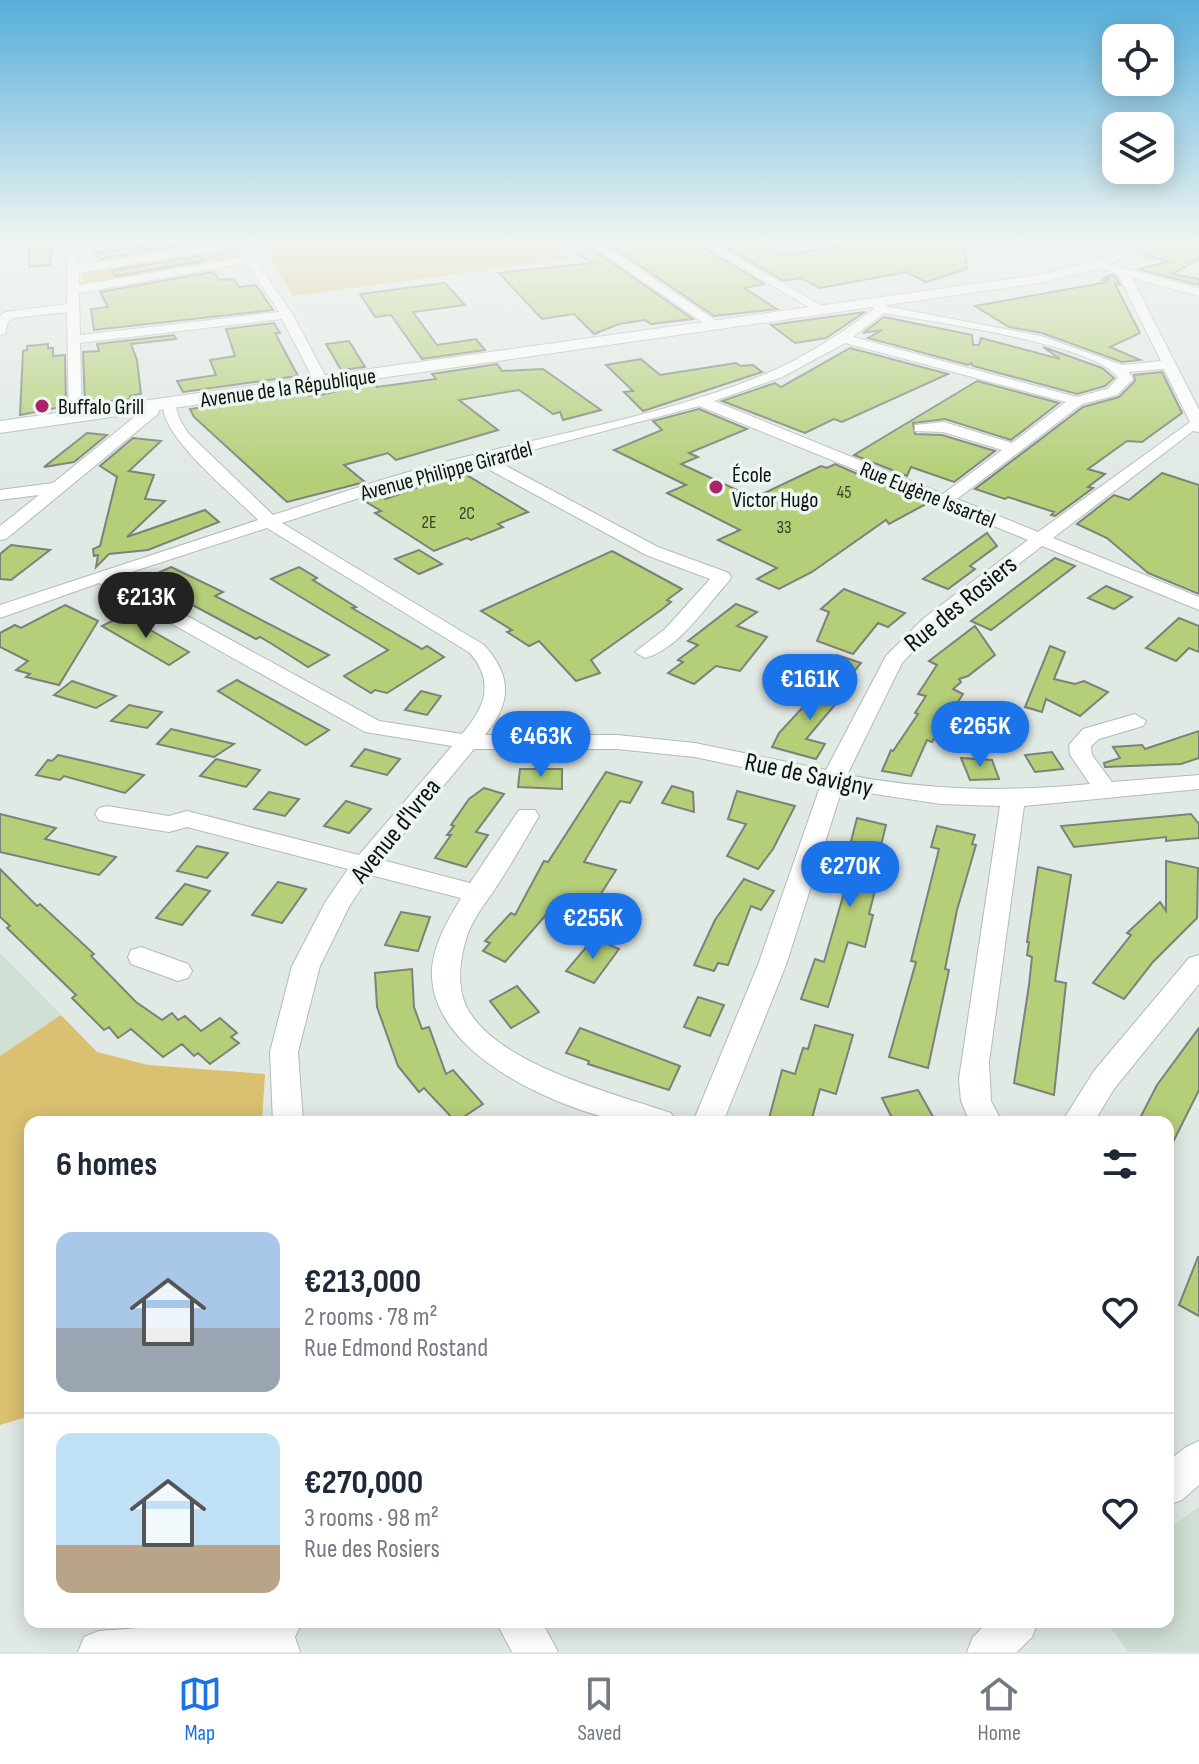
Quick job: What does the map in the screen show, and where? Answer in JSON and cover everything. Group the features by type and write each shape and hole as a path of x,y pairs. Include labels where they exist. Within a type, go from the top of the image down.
{"main road":[{"path":"717,326 756,320"},
{"name":"Avenue de la République","path":"0,427 161,405 340,371 416,368 717,326"}],"street":[{"path":"73,320 74,417"},
{"path":"73,340 243,320"},
{"path":"290,320 318,375"},
{"path":"708,320 717,326"},
{"name":"Avenue Philippe Girardel","path":"0,612 100,576 418,474 701,401 777,374 843,338 863,320"},
{"path":"945,320 1077,351 1120,369 1168,365"},
{"path":"1146,320 1199,426"},
{"path":"843,338 1077,401"},
{"path":"945,500 1077,401 1112,392 1123,384 1126,379 1120,369"},
{"name":"Rue Eugène Issartel","path":"701,401 1199,604"},
{"path":"0,535 161,405"},
{"name":"Avenue d'Ivrea","path":"161,405 182,436 269,523 477,649 490,664 497,684 486,720 365,864 339,901 306,966 284,1052 288,1116"},
{"name":"Rue des Rosiers","path":"710,1116 772,965 834,779 893,660 905,645 1040,540 1190,426 1199,426"},
{"path":"920,428 944,427 1016,449"},
{"path":"482,459 652,551 722,577 672,633 645,652"},
{"path":"0,495 59,487"},
{"name":"Rue de Savigny","path":"100,576 373,727 467,742 617,742 695,750 902,792 1013,799 1199,782"},
{"path":"1106,791 1081,755 1080,745 1091,734 1135,721"},
{"path":"982,1116 974,1095 974,1062 1013,799"},
{"path":"107,814 169,824 187,819 478,894"},
{"path":"520,827 453,937 446,966 450,997 466,1029 492,1056 507,1065 644,1116"},
{"path":"141,957 178,971"},
{"path":"1081,1116 1104,1080 1199,965"},
{"path":"1174,1481 1199,1460"},
{"path":"521,1628 537,1652"},
{"path":"988,1652 1011,1628"},
{"path":"99,1652 232,1642 277,1634"}],"shaded area":[{"path":"0,953 61,1015 0,1056"},
{"path":"61,1015 97,1052 148,1065 265,1074 262,1116 24,1116 24,1418 0,1425 0,1056"},
{"path":"1199,1507 1199,1652 1128,1652 1111,1628 1174,1628 1174,1525"}],"building":[{"path":"93,320 183,320 94,330"},
{"path":"395,320 419,320 437,345 476,339 485,350 422,359"},
{"path":"580,320 644,320 619,324 594,334"},
{"path":"645,320 684,320 651,324"},
{"path":"806,320 853,320 826,338 795,343 771,325"},
{"path":"880,320 899,320 972,335 973,345 979,345 981,338 1060,359 1043,347 1102,368 1114,378 1105,386 1077,394 971,363 968,365 868,338 882,330 863,333"},
{"path":"998,320 1133,320 1140,333 1110,347 1140,360 1122,362 1042,333 1009,327"},
{"path":"274,323 280,333 275,333 298,376 183,392 177,381 216,375 210,360 235,356 226,329"},
{"path":"174,335 176,339 131,344 137,360 141,394 130,396 130,399 85,404 83,352 99,351 97,344"},
{"path":"349,341 365,367 341,370 326,344"},
{"path":"48,344 48,348 53,348 53,356 65,355 66,406 20,415 23,351 27,350 27,346"},
{"path":"850,348 948,374 842,422 834,419 805,433 722,401 775,383 781,387"},
{"path":"641,359 660,375 736,363 753,365 762,372 643,411 624,392 633,391 606,365"},
{"path":"497,364 502,371 543,369 601,410 563,420 560,412 553,414 519,390 459,400 498,430 396,460 388,453 344,465 365,482 287,502 194,417 190,409 307,392 309,396 325,394 374,382 377,387 436,379 432,374"},
{"path":"1162,372 1182,413 1142,442 1127,441 1088,469 1105,474 1088,487 1093,488 1055,516 1051,515 1054,512 975,489 1083,407 1119,397 1135,381 1134,375"},
{"path":"977,381 1059,403 1011,440 945,419 913,423 915,434 942,435 995,451 954,482 911,467 907,476 854,455"},
{"path":"699,409 747,429 689,453 698,457 681,464 754,498 821,466 827,468 835,464 926,504 889,524 886,520 812,572 779,589 757,579 777,568 718,540 740,530 667,493 686,485 614,450 662,430 653,421"},
{"path":"87,433 107,435 74,462 44,467"},
{"path":"133,438 161,441 129,471 154,475 145,499 165,501 127,537 205,510 219,522 148,550 109,554 96,567 98,555 94,556 93,549 100,546 117,477 100,466"},
{"path":"1162,473 1199,485 1199,594 1148,573 1107,538 1077,524 1114,495 1129,500"},
{"path":"465,474 528,512 498,524 503,527 434,551 375,513 381,511 363,500 380,494 385,499"},
{"path":"987,533 997,546 970,566 975,569 948,589 923,579"},
{"path":"11,545 50,550 11,580 0,579 0,554"},
{"path":"419,550 442,564 419,574 395,559"},
{"path":"612,551 682,589 667,600 671,602 661,610 591,660 600,673 576,681 539,641 529,646 507,632 512,630 481,611"},
{"path":"1055,558 1075,566 991,630 971,621"},
{"path":"171,567 223,592 215,596 329,655 308,667 260,637 256,639 144,579"},
{"path":"299,567 317,578 313,580 356,607 352,608 422,649 427,646 444,657 387,693 375,690 371,693 356,684 344,676 388,650 271,579"},
{"path":"1106,586 1132,597 1114,609 1088,598"},
{"path":"844,589 905,613 888,627 878,623 853,654 817,641 829,612 821,609"},
{"path":"736,604 757,612 737,626 767,637 740,671 716,666 694,684 668,673 683,662 678,660 698,645 688,641"},
{"path":"65,605 98,621 59,685 26,677 30,674 16,670 28,661 0,647 0,633 15,625 21,628"},
{"path":"124,615 189,652 169,665 102,626"},
{"path":"1179,618 1199,626 1199,652 1189,648 1176,661 1146,648"},
{"path":"975,626 995,655 968,676 959,679 961,682 953,689 963,694 932,742 927,740 911,776 882,771 891,750 918,714 915,713 926,696 918,694 937,665 929,661"},
{"path":"1050,646 1065,652 1054,679 1075,684 1084,681 1108,692 1080,716 1046,699 1042,712 1025,707"},
{"path":"837,655 861,663 849,677 825,668"},
{"path":"237,680 329,730 306,745 218,691"},
{"path":"72,681 116,696 96,708 54,695"},
{"path":"827,681 850,687 806,739 825,744 816,759 772,747 779,733"},
{"path":"421,691 441,696 427,715 405,710"},
{"path":"129,705 162,712 147,728 111,721"},
{"path":"171,729 234,744 214,757 157,744"},
{"path":"1199,731 1199,758 1181,764 1105,767 1104,763 1120,758 1113,747 1142,745 1145,749"},
{"path":"365,749 400,759 387,775 351,766"},
{"path":"1052,752 1063,769 1035,772 1025,755"},
{"path":"58,755 144,775 125,793 64,776 60,780 36,775 48,760 52,761"},
{"path":"961,758 992,760 999,779 970,780"},
{"path":"216,759 260,770 246,787 200,776"},
{"path":"520,769 562,769 562,789 518,787"},
{"path":"606,772 642,782 630,803 620,801 584,862 616,870 590,911 558,901 505,962 483,951 490,943 485,941 511,913 515,915 544,861 548,862"},
{"path":"672,786 693,792 694,812 662,803"},
{"path":"484,788 504,794 476,832 488,835 466,867 435,858 451,835 447,835 454,826 451,825 469,799"},
{"path":"737,791 795,806 773,849 758,869 727,856 746,824 728,819"},
{"path":"269,792 299,799 285,816 254,809"},
{"path":"346,801 371,809 349,833 324,826"},
{"path":"0,814 56,828 45,839 116,857 99,875 0,852"},
{"path":"1191,814 1199,824 1199,838 1166,841 1166,837 1074,847 1061,826"},
{"path":"857,818 886,825 880,849 880,858 883,859 869,914 873,915 865,947 848,942 828,1007 801,999 815,959 824,962 844,893 841,892 849,862 846,861"},
{"path":"937,826 975,835 972,844 976,845 957,910 945,969 949,970 928,1068 889,1057 916,962 911,961 939,849 931,847"},
{"path":"197,846 228,853 207,878 177,871"},
{"path":"1166,861 1198,868 1197,918 1153,962 1124,999 1093,983 1131,935 1127,933 1160,902 1166,911"},
{"path":"1038,867 1071,875 1055,981 1066,983 1054,1095 1014,1083 1029,985 1032,957 1027,955 1027,942"},
{"path":"0,869 37,906 40,904 94,954 91,956 136,1002 162,1020 172,1013 178,1020 185,1016 201,1031 220,1018 237,1033 231,1037 239,1043 210,1064 198,1053 194,1056 182,1044 163,1057 131,1029 118,1038 109,1027 104,1030 72,998 76,995 7,928 10,926 0,917"},
{"path":"744,879 774,891 761,910 751,906 728,965 718,963 714,971 694,965 715,920"},
{"path":"278,882 306,889 282,923 252,915"},
{"path":"185,884 210,891 182,925 156,918"},
{"path":"401,912 430,917 418,951 385,945"},
{"path":"594,938 619,949 594,983 566,971"},
{"path":"412,969 414,1007 422,1029 429,1027 446,1074 453,1070 483,1104 465,1116 450,1116 424,1088 419,1092 398,1066 377,1007 375,973"},
{"path":"517,986 539,1012 511,1028 490,1001"},
{"path":"698,997 724,1005 710,1036 684,1027"},
{"path":"815,1025 853,1035 836,1094 820,1089 813,1116 770,1116 782,1070 795,1074 803,1048 808,1049"},
{"path":"580,1028 680,1066 669,1090 588,1064 589,1061 566,1053"},
{"path":"1199,1028 1199,1090 1174,1140 1174,1116 1141,1116 1157,1085"},
{"path":"918,1090 933,1116 891,1116 882,1098"},
{"path":"1199,1257 1199,1316 1179,1305"}],"place":[{"name":"Buffalo Grill","path":"42,406"},
{"name":"École Victor Hugo","path":"716,487"}]}
